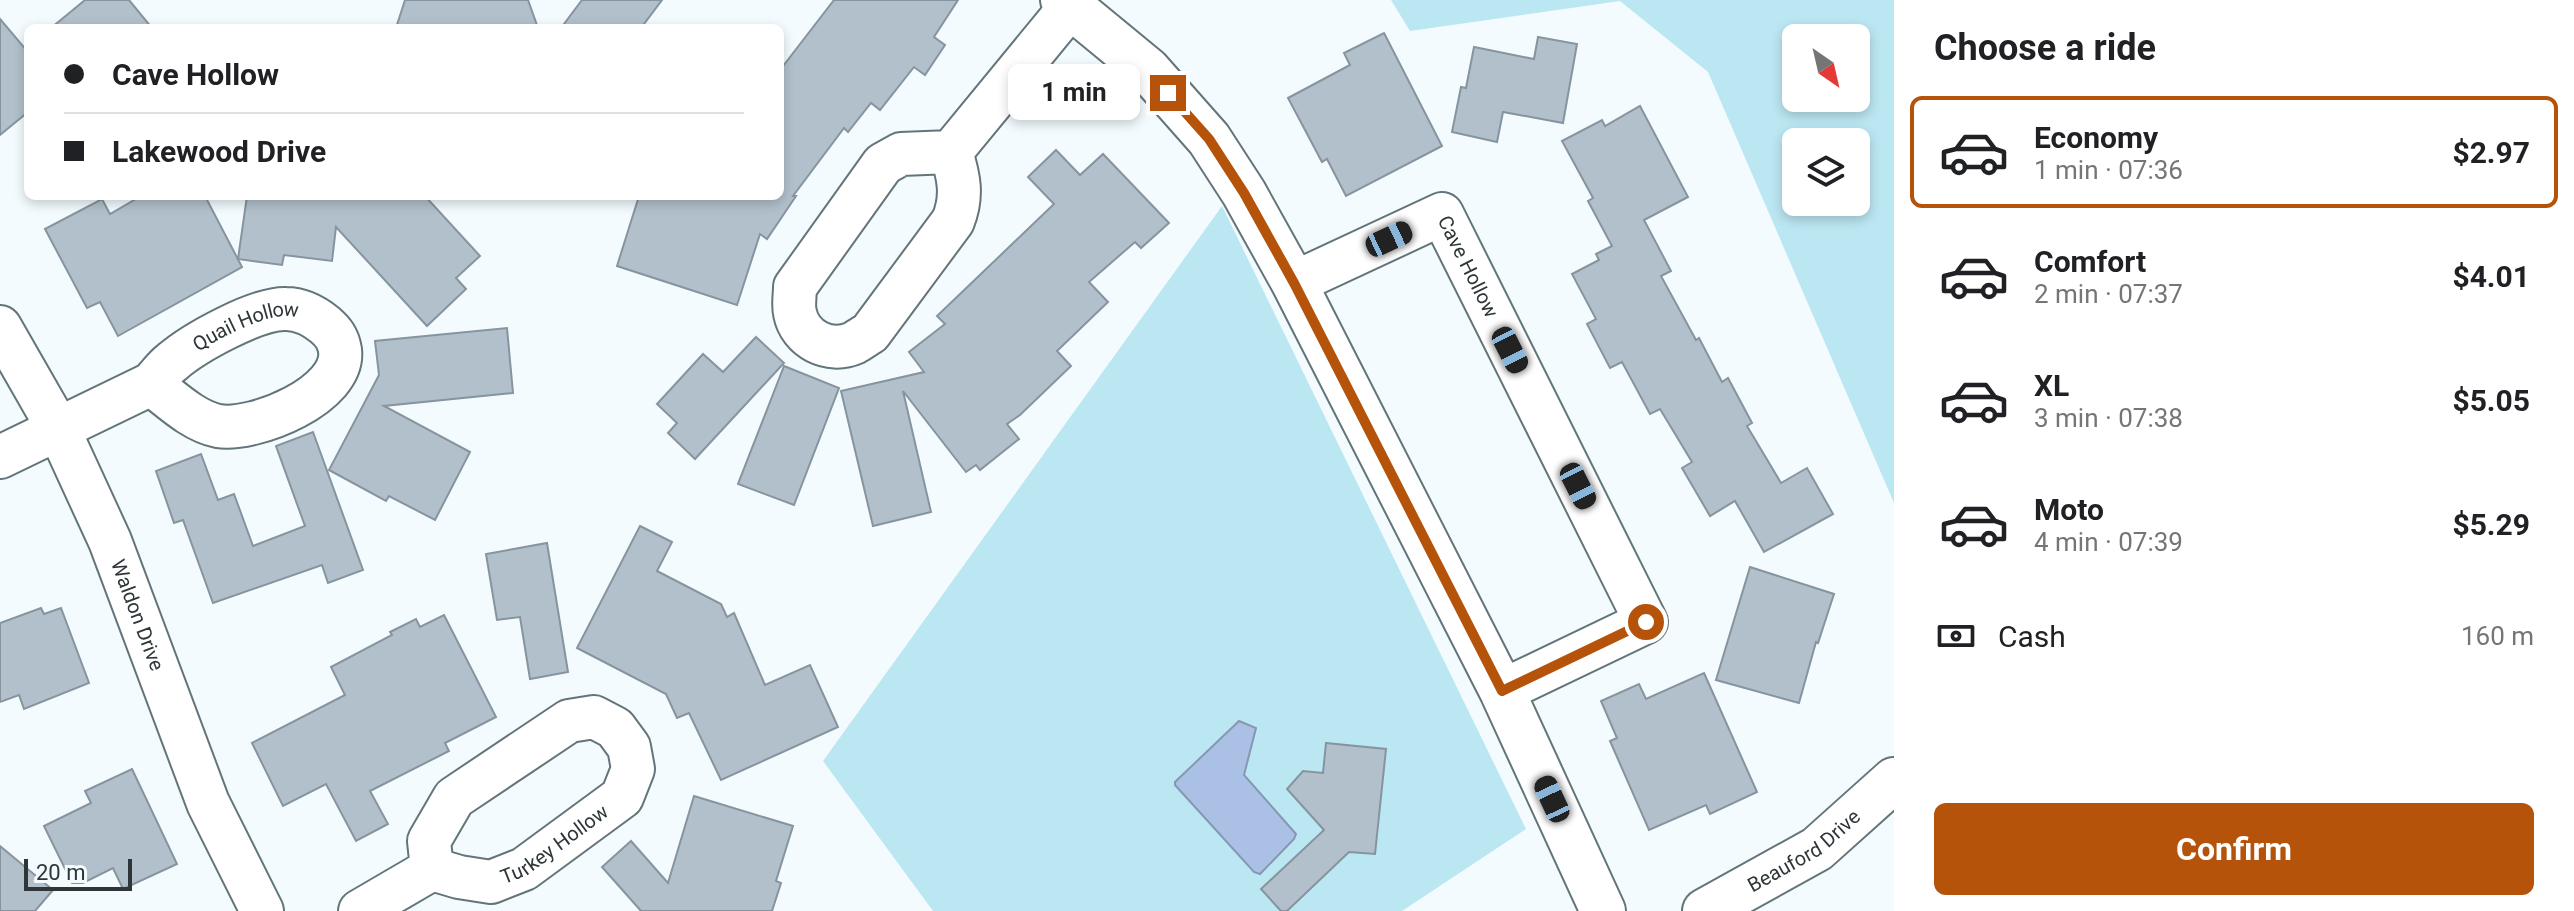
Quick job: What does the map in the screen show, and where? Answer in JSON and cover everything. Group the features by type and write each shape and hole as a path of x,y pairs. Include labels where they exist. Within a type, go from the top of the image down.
{"street":[{"path":"951,152 959,179 960,205 953,221 870,333 852,344 833,348 816,342 802,330 794,312 795,287 883,164 901,154 951,152 1067,3 1148,70 1209,139 1244,193 1294,283 1502,691 1603,911"},
{"name":"Cave Hollow","path":"1294,283 1442,214 1646,622 1502,691"},
{"name":"Waldon Drive","path":"0,327 59,430 110,541 208,803 262,911"},
{"path":"0,457 151,384"},
{"name":"Turkey Hollow","path":"594,717 615,728 629,747 633,769 622,797 524,869 491,882 432,869 429,841 454,798 569,721 594,717"},
{"name":"Beauford Drive","path":"1705,911 1817,849 1894,780"},
{"path":"360,911 432,869"}],"shaded area":[{"path":"1391,0 1894,0 1894,503 1708,72 1620,1 1410,31"},
{"path":"1222,206 1526,829 1402,911 933,911 823,761"},
{"path":"1239,721 1256,728 1244,775 1296,834 1260,874 1254,872 1175,785"}],"building":[{"path":"85,0 129,0 149,24 56,24"},
{"path":"405,0 528,0 537,24 397,24"},
{"path":"582,0 662,0 644,24 564,24"},
{"path":"834,0 958,0 934,37 945,45 925,75 914,67 880,110 871,103 848,132 844,128 793,196 796,196 767,239 760,234 737,305 617,266 638,200 784,200 784,65"},
{"path":"0,19 24,47 24,115 0,135"},
{"path":"1384,33 1442,146 1346,196 1327,159 1322,162 1288,98 1350,65 1344,53"},
{"path":"1538,37 1577,44 1563,123 1503,112 1497,142 1452,132 1461,87 1466,88 1474,47 1534,59"},
{"path":"1640,106 1688,197 1644,220 1671,271 1661,276 1722,382 1728,378 1752,423 1747,426 1781,483 1807,468 1833,514 1764,552 1735,501 1710,516 1682,468 1692,462 1660,409 1650,414 1622,362 1610,368 1587,324 1596,319 1572,274 1599,260 1596,254 1612,246 1588,201 1593,198 1562,141 1602,120 1605,126"},
{"path":"1056,150 1080,175 1103,154 1169,223 1141,248 1135,242 1089,282 1108,302 1057,351 1071,366 1007,424 1019,439 980,470 976,465 966,472 903,391 931,512 873,526 841,391 924,372 909,352 945,324 937,316 1054,204 1028,177"},
{"path":"100,200 110,214 134,200 207,200 242,267 118,336 100,302 87,308 45,229"},
{"path":"246,200 429,200 480,256 456,278 466,289 427,326 336,227 332,261 284,255 282,265 238,259"},
{"path":"507,328 513,393 384,406 470,452 435,520 389,496 386,501 329,470 379,375 375,341"},
{"path":"756,337 784,363 695,459 668,433 677,423 657,404 703,354 723,372"},
{"path":"784,366 839,388 794,505 738,484"},
{"path":"313,432 363,570 328,583 322,565 213,603 183,520 174,523 156,471 201,454 218,500 234,494 253,546 305,526 276,446"},
{"path":"640,526 672,542 657,571 721,604 727,617 734,613 765,685 810,665 838,727 721,780 689,713 677,718 666,694 577,648"},
{"path":"547,543 568,672 530,679 520,617 497,620 486,554"},
{"path":"1750,567 1834,594 1816,642 1799,703 1716,680"},
{"path":"41,608 44,614 61,608 89,683 24,709 19,695 0,702 0,623"},
{"path":"444,615 496,717 445,743 449,751 370,791 388,824 356,841 326,784 283,806 252,743 345,695 331,667 416,619 420,627"},
{"path":"1704,673 1757,792 1710,814 1706,805 1649,830 1610,741 1617,738 1601,701 1639,684 1646,699"},
{"path":"1326,743 1386,749 1375,854 1349,852 1287,911 1281,911 1261,889 1324,830 1287,789 1303,771 1323,773"},
{"path":"132,769 177,864 123,889 113,868 83,883 72,883 44,826 91,803 85,791"},
{"path":"694,796 793,826 776,881 781,883 772,911 641,911 602,867 631,841 668,883"},
{"path":"0,846 53,890 35,911 0,911"}],"route":[{"path":"1168,93 1209,139 1244,193 1294,283 1502,691 1646,622"}]}
